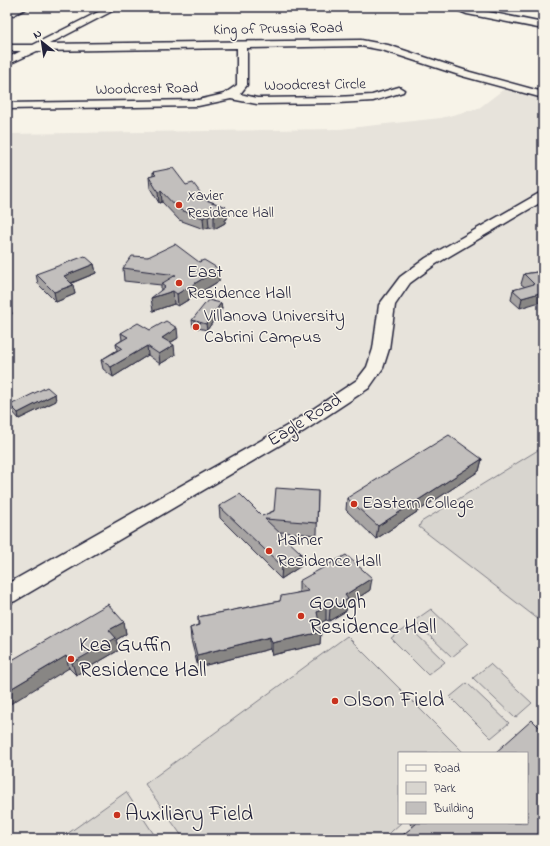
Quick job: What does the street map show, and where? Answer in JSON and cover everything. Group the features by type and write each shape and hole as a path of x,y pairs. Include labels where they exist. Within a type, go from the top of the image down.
{"street":[{"path":"7,15 25,7"},
{"path":"7,62 115,7"},
{"path":"455,7 467,11 543,26"},
{"name":"King of Prussia Road","path":"7,48 35,49 345,43 372,44 543,95"},
{"path":"231,96 242,85 242,46"},
{"name":"Woodcrest Circle","path":"231,96 257,101 338,100 373,98 399,90"},
{"name":"Woodcrest Road","path":"7,106 198,103 231,96"},
{"name":"Eagle Road","path":"7,596 298,427 363,384 375,368 381,349 387,305 405,280 431,261 543,195"}],"shaded area":[{"path":"508,86 543,95 543,839 7,839 7,134 340,129 441,118 479,108"}],"green space":[{"path":"543,447 543,623 419,527 421,522"},
{"path":"431,609 468,644 452,657 414,621"},
{"path":"408,626 445,662 428,675 391,638"},
{"name":"Olson Field","path":"347,636 463,752 398,752 398,824 400,824 383,839 184,839 145,784"},
{"path":"490,664 532,703 515,718 473,678"},
{"path":"467,683 509,723 491,738 450,697"},
{"name":"Auxiliary Field","path":"126,792 157,839 60,839"}],"building":[{"path":"173,168 186,185 193,183 206,200 226,207 223,210 224,211 214,217 208,215 203,218 178,209 161,191 158,192 149,177 156,175 153,172"},
{"path":"175,244 199,262 204,260 219,269 177,294 173,291 151,298 165,287 161,284 176,275 123,268 132,256 148,257"},
{"path":"85,256 94,264 64,276 73,285 54,292 36,274"},
{"path":"543,271 543,292 522,298 513,290 534,284 524,274"},
{"path":"208,300 221,303 206,324 192,320"},
{"path":"166,321 177,328 162,338 174,345 159,354 147,346 111,367 101,360 122,348 116,344 128,337 121,333 138,323 150,330"},
{"path":"47,387 55,394 18,413 10,405"},
{"path":"449,435 482,459 378,526 347,498"},
{"path":"276,488 318,491 317,523 265,519 301,553 282,566 219,506 240,494 262,516 274,511"},
{"name":"Gough Residence Hall","path":"346,555 372,578 345,595 348,599 330,609 326,607 317,612 321,632 272,643 270,637 197,655 190,628 199,625 198,617 280,601 281,596 308,591 299,581"},
{"path":"108,604 124,622 109,630 116,638 72,663 66,656 7,691 7,663"},
{"path":"532,720 543,731 543,815 540,818 543,821 543,839 407,839 404,834 416,824 528,824 528,752 496,752"}],"place":[{"name":"Xavier Residence Hall","path":"179,205"},
{"name":"East Residence Hall","path":"179,283"},
{"name":"Villanova University Cabrini Campus","path":"196,327"},
{"name":"Eastern College","path":"354,504"},
{"name":"Hainer Residence Hall","path":"269,551"},
{"name":"Gough Residence Hall","path":"301,616"},
{"name":"Kea Guffin Residence Hall","path":"71,659"},
{"name":"Olson Field","path":"335,701"},
{"name":"Auxiliary Field","path":"117,815"}]}
